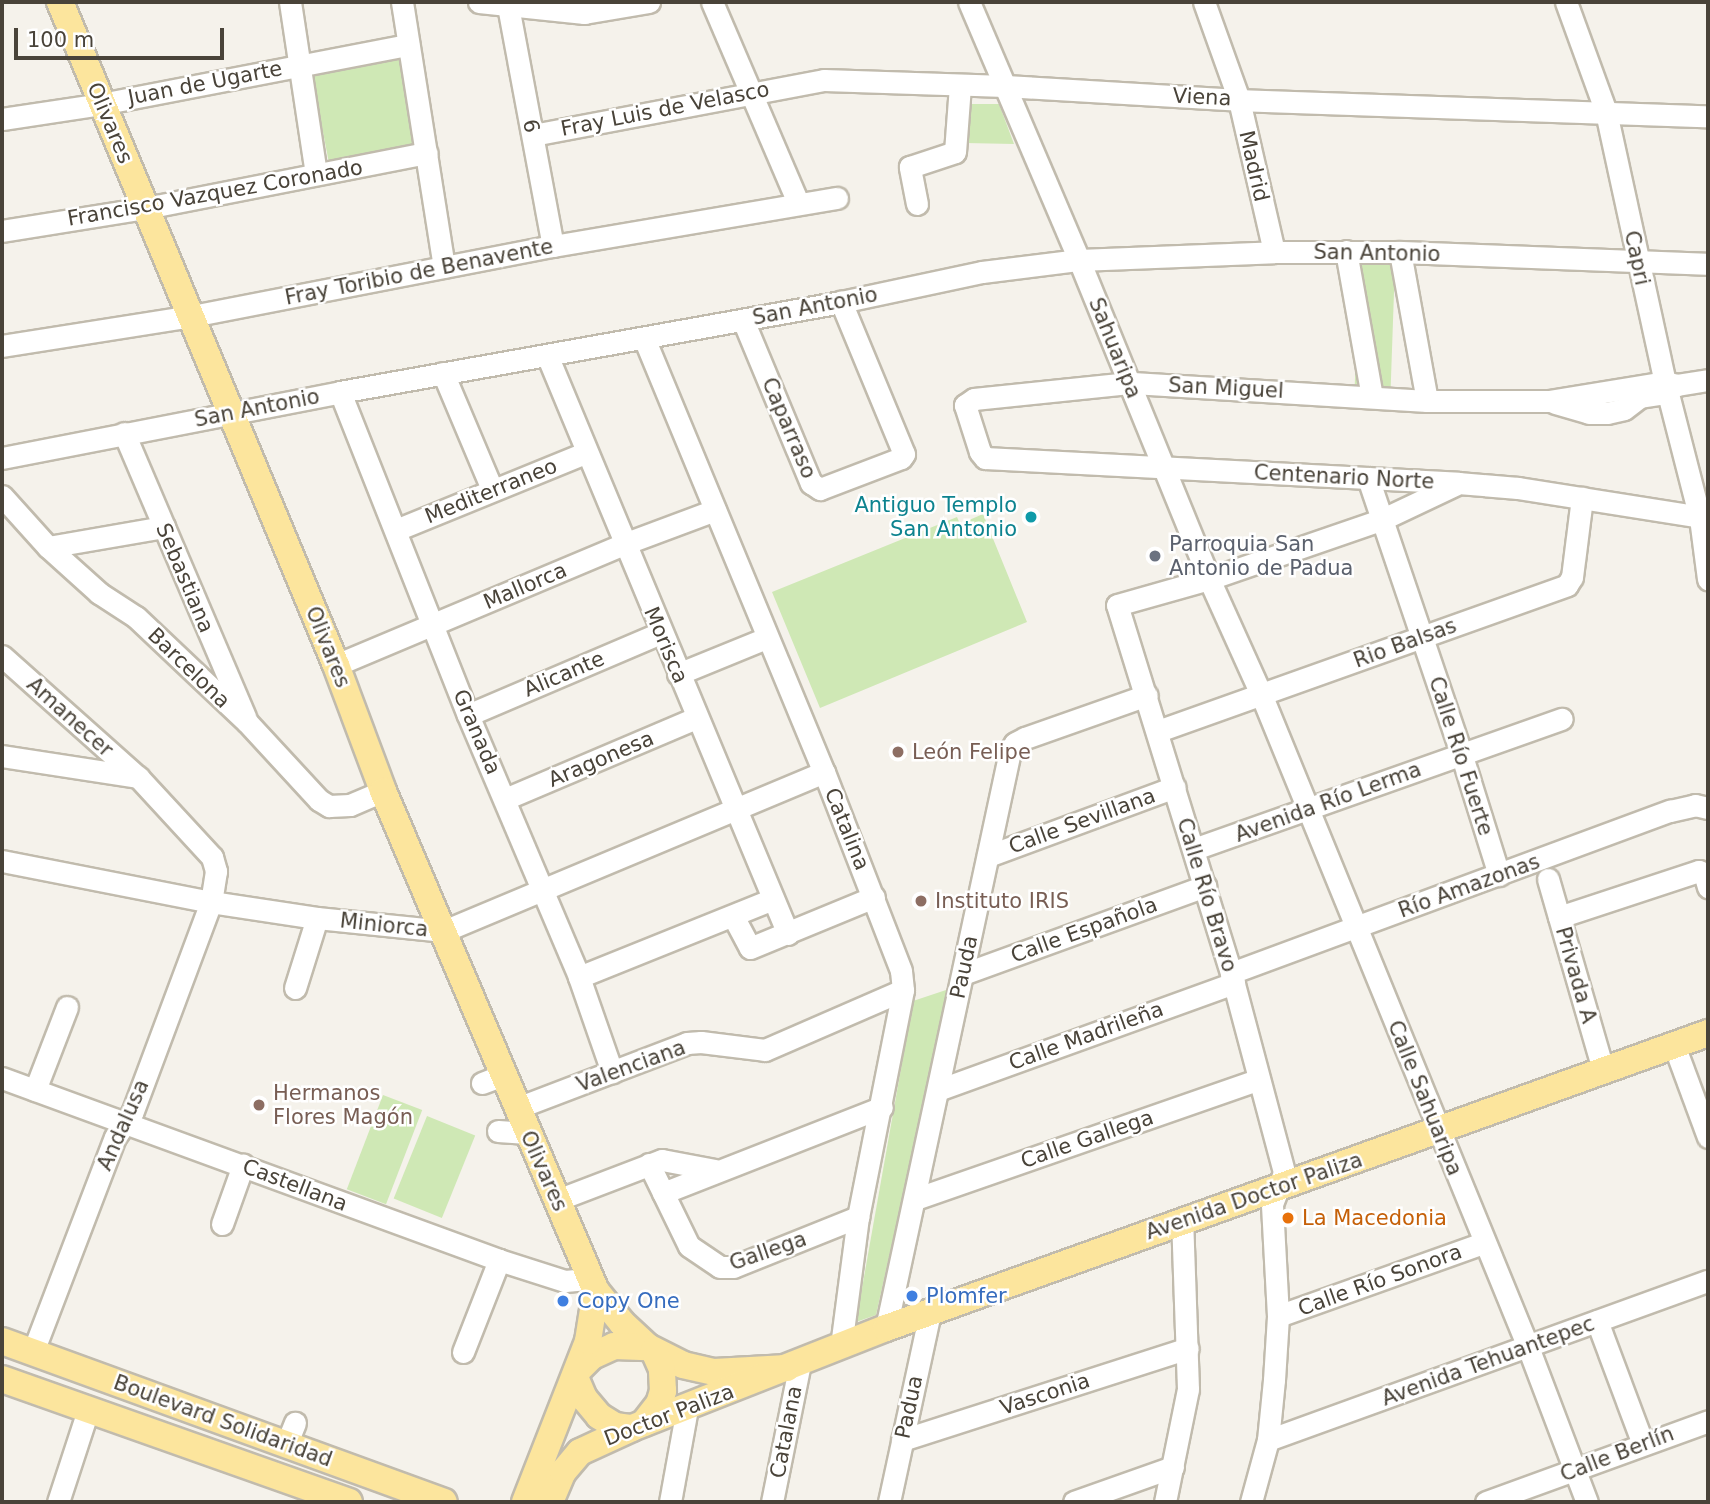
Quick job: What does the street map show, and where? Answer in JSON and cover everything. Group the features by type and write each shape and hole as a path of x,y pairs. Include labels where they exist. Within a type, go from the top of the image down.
{"main road":[{"name":"Olivares","path":"60,2 336,665 383,791 444,931 493,1079 517,1108 593,1285 622,1323 651,1349 683,1365 714,1372 794,1365"},
{"name":"Avenida Doctor Paliza","path":"794,1365 930,1312 1708,1033"},
{"name":"Olivares","path":"525,1502 593,1326 593,1285"},
{"name":"Boulevard Solidaridad","path":"2,1341 290,1434 444,1502"},
{"path":"614,1346 651,1349 662,1369 663,1391 659,1404 638,1425 615,1426 599,1416 584,1398 577,1373 592,1356 614,1346"},
{"name":"Doctor Paliza","path":"554,1497 563,1472 580,1452 638,1425 794,1365"},
{"name":"Boulevard Solidaridad","path":"2,1379 349,1502"}],"street":[{"path":"290,2 316,174"},
{"path":"402,2 444,267"},
{"path":"479,2 584,13 649,2"},
{"path":"712,2 798,203"},
{"name":"Sahuaripa","path":"969,2 1079,260 1209,579 1261,694"},
{"name":"Madrid","path":"1204,2 1239,100 1274,252"},
{"name":"Capri","path":"1566,2 1606,112 1637,260 1704,518 1708,579"},
{"name":"6","path":"508,6 553,246"},
{"name":"Juan de Ugarte","path":"2,119 101,104 298,64 408,45"},
{"name":"Viena","path":"798,83 824,80 1004,86 1239,100 1708,116"},
{"name":"Fray Luis de Velasco","path":"533,135 798,83"},
{"path":"917,204 911,167 954,152 960,86"},
{"name":"Francisco Vazquez Coronado","path":"2,230 146,208 427,153"},
{"name":"Fray Toribio de Benavente","path":"2,346 192,316 553,246 836,198"},
{"path":"1346,251 1372,397"},
{"name":"San Antonio","path":"2,458 340,392 841,302 982,272 1079,260 1346,251 1708,264"},
{"path":"1400,252 1427,401"},
{"name":"Caparraso","path":"743,320 811,483 820,489 901,458 904,454 841,302"},
{"name":"Catalina","path":"644,338 766,638 824,772 901,971 902,990 858,1217 841,1346"},
{"name":"Morisca","path":"547,355 660,633 788,934"},
{"path":"443,373 492,489"},
{"name":"San Miguel","path":"985,458 980,452 965,405 968,400 1129,383 1427,401 1549,401 1708,380"},
{"name":"Granada","path":"340,392 468,715 579,977 612,1072"},
{"name":"Sebastiana","path":"124,433 247,722"},
{"name":"Mediterraneo","path":"396,530 587,452"},
{"name":"Centenario Norte","path":"985,458 1458,483 1582,498 1704,518"},
{"name":"Calle Río Fuerte","path":"1368,478 1499,875"},
{"path":"1209,579 1383,519 1458,483"},
{"name":"Barcelona","path":"2,496 48,547 99,593 136,617 247,722 319,800 329,806 350,805 383,791"},
{"name":"Rio Balsas","path":"1158,732 1571,582 1582,498"},
{"name":"Mallorca","path":"336,665 624,544 715,510"},
{"path":"48,547 164,527"},
{"name":"Calle Río Bravo","path":"1209,579 1116,605 1147,695 1205,886 1284,1172 1272,1204 1278,1317 1268,1440 1251,1502"},
{"name":"Alicante","path":"468,715 660,633"},
{"path":"678,674 766,638"},
{"name":"Amanecer","path":"2,656 139,778 212,857"},
{"name":"Calle Sahuaripa","path":"1261,694 1483,1243 1528,1347 1587,1502"},
{"name":"Pauda","path":"886,1328 1010,751 1015,743 1147,695"},
{"name":"Aragonesa","path":"505,799 696,718"},
{"name":"Avenida Río Lerma","path":"1194,849 1562,719"},
{"name":"Amanecer","path":"2,756 139,778"},
{"name":"Miniorca","path":"2,861 211,902 317,918 444,931 824,772"},
{"name":"Calle Sevillana","path":"988,856 1175,787"},
{"name":"Río Amazonas","path":"1232,978 1356,928 1670,811 1695,805 1708,808"},
{"name":"Andalusa","path":"33,1352 115,1137 127,1123 211,902 216,871 212,857"},
{"path":"1559,917 1699,871 1704,873 1708,887"},
{"name":"Privada A","path":"1548,880 1603,1070"},
{"name":"Calle Española","path":"963,974 1205,886"},
{"path":"733,916 750,948 874,897"},
{"path":"579,977 773,899"},
{"path":"295,988 317,918"},
{"name":"Calle Madrileña","path":"938,1090 1232,978"},
{"name":"Valenciana","path":"517,1108 687,1043 701,1042 765,1050 902,990"},
{"path":"35,1090 67,1007"},
{"path":"1674,1045 1708,1137"},
{"name":"Castellana","path":"2,1078 499,1260 565,1281 593,1285"},
{"name":"Calle Gallega","path":"915,1199 1259,1079"},
{"path":"663,1193 881,1107"},
{"path":"498,1131 527,1133"},
{"path":"557,1200 649,1164 668,1161 718,1170"},
{"name":"Gallega","path":"649,1164 694,1252 720,1267 733,1267 858,1217"},
{"path":"222,1224 243,1165"},
{"path":"1165,1502 1187,1405 1188,1348 1182,1222"},
{"name":"Calle Río Sonora","path":"1278,1317 1483,1243"},
{"path":"463,1352 499,1260"},
{"name":"Avenida Tehuantepec","path":"1268,1440 1708,1281"},
{"name":"Padua","path":"889,1502 930,1312"},
{"path":"1597,1321 1643,1444"},
{"name":"Vasconia","path":"902,1440 1188,1348"},
{"name":"Catalana","path":"772,1502 794,1365"},
{"path":"670,1502 687,1408"},
{"path":"58,1502 89,1410"},
{"name":"Calle Berlín","path":"1486,1502 1708,1421"},
{"path":"1074,1502 1173,1467"}],"green space":[{"path":"405,56 423,147 329,165 312,74"},
{"path":"965,104 999,104 1014,144 965,143"},
{"path":"1359,263 1395,264 1391,392 1355,391"},
{"path":"983,514 1027,622 820,708 772,592 957,517 960,524"},
{"path":"949,989 876,1315 856,1322 913,1001"},
{"path":"383,1095 422,1110 386,1204 347,1189"},
{"path":"427,1116 475,1135 442,1218 394,1199"}],"place":[{"name":"Antiguo Templo San Antonio","path":"1031,517"},
{"name":"Parroquia San Antonio de Padua","path":"1155,556"},
{"name":"León Felipe","path":"898,752"},
{"name":"Instituto IRIS","path":"921,901"},
{"name":"Hermanos Flores Magón","path":"259,1105"},
{"name":"La Macedonia","path":"1288,1218"},
{"name":"Plomfer","path":"912,1296"},
{"name":"Copy One","path":"563,1301"}]}
